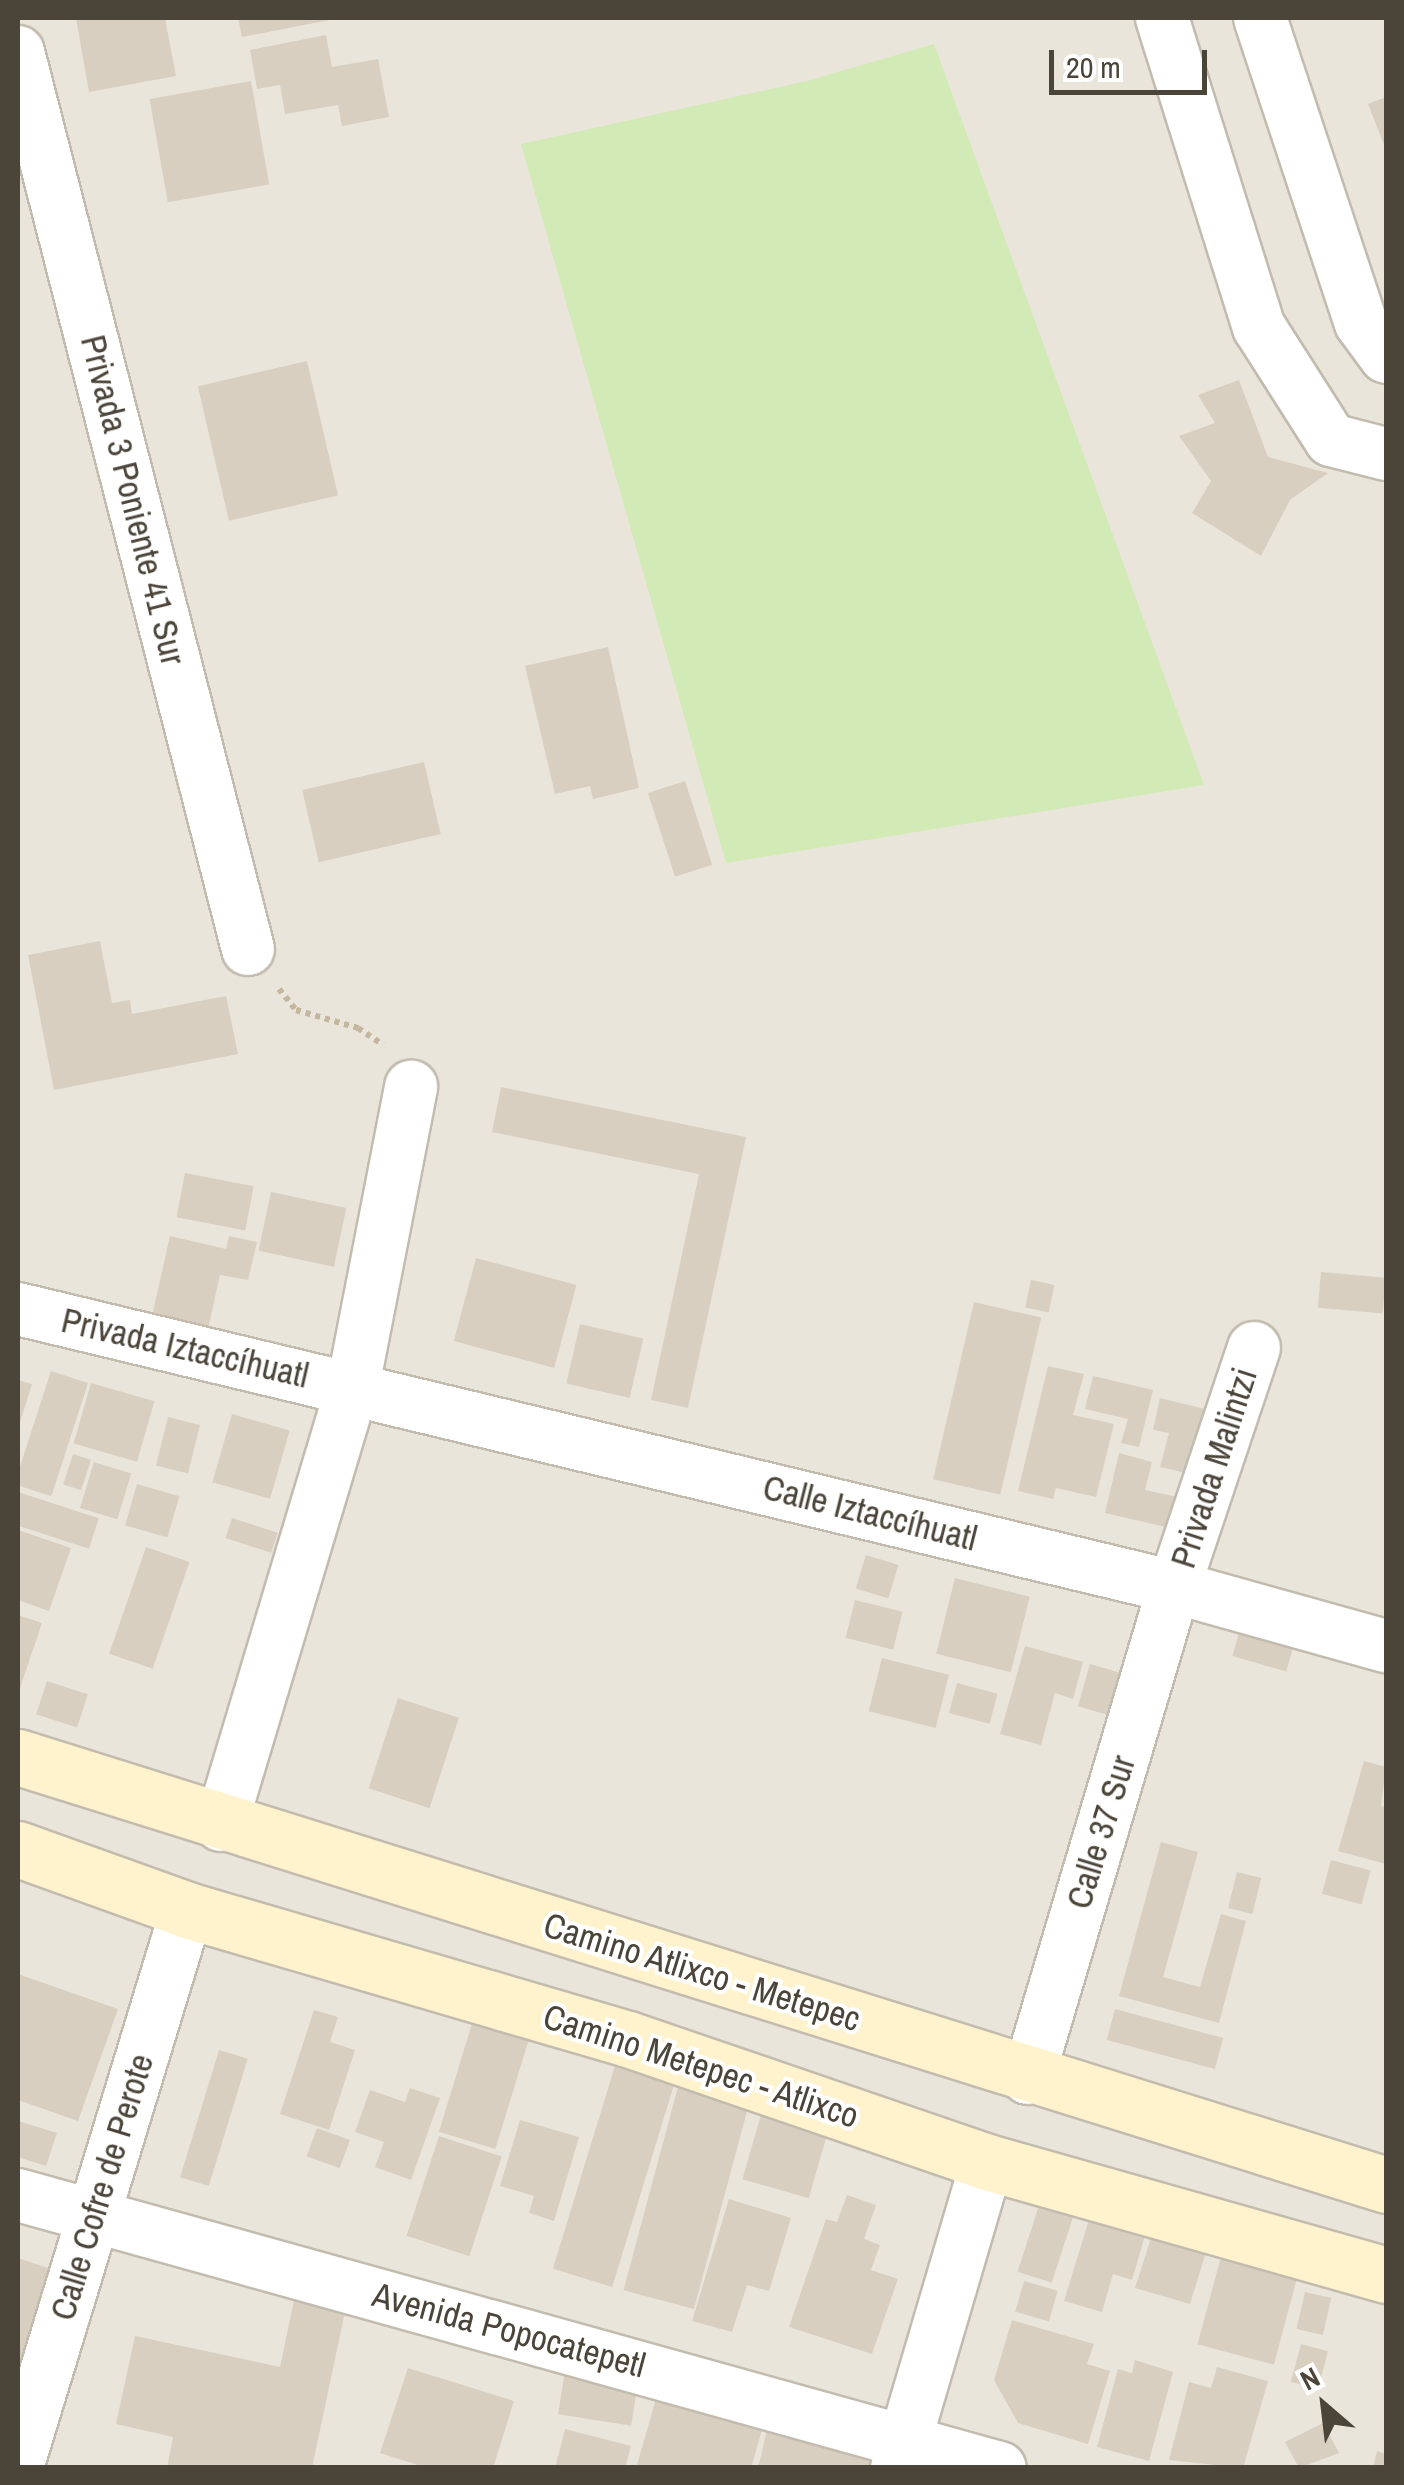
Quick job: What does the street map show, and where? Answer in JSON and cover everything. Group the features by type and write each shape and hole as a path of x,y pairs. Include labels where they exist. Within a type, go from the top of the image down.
{"main road":[{"name":"Camino Atlixco - Metepec","path":"18,1757 221,1825 790,1997 1028,2078 1386,2186"},
{"name":"Camino Metepec - Atlixco","path":"18,1850 187,1910 628,2039 987,2162 1386,2275"}],"street":[{"path":"1162,18 1259,327 1331,440 1386,454"},
{"path":"1260,18 1361,323 1386,358"},
{"name":"Privada 3 Poniente 41 Sur","path":"18,52 248,949"},
{"path":"221,1825 353,1386 411,1087"},
{"name":"Privada Iztaccíhuatl","path":"18,1309 353,1386"},
{"name":"Privada Malintzi","path":"1174,1587 1254,1348"},
{"name":"Calle Iztaccíhuatl","path":"353,1386 1174,1587 1386,1646"},
{"name":"Calle 37 Sur","path":"1028,2078 1174,1587"},
{"name":"Calle Cofre de Perote","path":"18,2464 187,1910"},
{"path":"900,2452 987,2162"},
{"name":"Avenida Popocatepetl","path":"18,2195 900,2452 1000,2468"}],"path":[{"path":"248,949 296,1010 358,1028 390,1050 411,1087"}],"shaded area":[{"path":"18,18 1386,18 1386,2467 18,2467"}],"green space":[{"path":"934,44 1204,785 726,863 521,144 807,81"}],"building":[{"path":"76,18 165,18 176,76 89,92"},
{"path":"238,18 335,18 335,19 242,37"},
{"path":"326,35 332,67 378,59 389,117 342,126 338,105 285,114 280,85 257,89 250,50"},
{"path":"251,81 269,184 168,202 150,99"},
{"path":"1386,97 1386,150 1368,104"},
{"path":"307,361 338,495 229,521 198,386"},
{"path":"1239,380 1268,457 1328,473 1290,500 1261,556 1192,513 1211,481 1179,436 1215,423 1198,395"},
{"path":"608,647 639,788 593,799 590,786 555,794 525,666"},
{"path":"424,762 441,834 319,862 302,790"},
{"path":"685,781 712,865 675,877 648,793"},
{"path":"100,941 112,1003 130,1000 132,1014 226,996 238,1054 54,1090 28,955"},
{"path":"501,1087 746,1137 688,1408 651,1400 699,1174 492,1132"},
{"path":"185,1173 254,1186 245,1231 176,1217"},
{"path":"271,1192 346,1208 334,1267 259,1251"},
{"path":"170,1236 226,1249 229,1236 257,1242 248,1280 220,1275 204,1347 148,1334"},
{"path":"476,1258 576,1285 554,1368 454,1341"},
{"path":"1321,1272 1386,1278 1383,1314 1318,1308"},
{"path":"1031,1280 1054,1285 1049,1312 1025,1307"},
{"path":"974,1302 1041,1318 1000,1495 933,1479"},
{"path":"580,1324 643,1339 630,1398 566,1383"},
{"path":"1048,1366 1084,1374 1073,1415 1114,1424 1096,1497 1056,1488 1053,1499 1018,1491"},
{"path":"51,1371 88,1383 51,1496 18,1485 18,1473"},
{"path":"1093,1376 1153,1390 1139,1447 1121,1443 1128,1419 1085,1409"},
{"path":"18,1380 32,1384 18,1429"},
{"path":"91,1383 154,1401 137,1462 74,1444"},
{"path":"1160,1398 1209,1410 1194,1475 1160,1467 1169,1433 1153,1430"},
{"path":"232,1414 290,1431 270,1499 212,1482"},
{"path":"168,1417 200,1425 188,1473 156,1466"},
{"path":"1119,1453 1152,1462 1145,1490 1178,1497 1170,1528 1105,1513"},
{"path":"73,1454 91,1460 81,1490 63,1484"},
{"path":"94,1462 131,1473 117,1519 80,1508"},
{"path":"137,1484 179,1496 167,1537 125,1525"},
{"path":"18,1492 99,1518 89,1549 18,1526"},
{"path":"232,1518 278,1533 271,1553 226,1538"},
{"path":"18,1530 71,1548 49,1611 18,1600"},
{"path":"146,1547 189,1562 153,1669 109,1654"},
{"path":"866,1555 899,1565 888,1598 856,1588"},
{"path":"955,1578 1030,1597 1011,1672 936,1654"},
{"path":"855,1600 903,1612 893,1650 846,1638"},
{"path":"18,1615 42,1623 18,1694"},
{"path":"1239,1633 1293,1648 1286,1672 1232,1656"},
{"path":"1025,1646 1083,1662 1073,1699 1055,1693 1041,1745 1000,1734"},
{"path":"882,1658 949,1675 936,1728 869,1711"},
{"path":"1090,1664 1136,1677 1124,1720 1078,1706"},
{"path":"47,1681 88,1694 77,1728 36,1714"},
{"path":"957,1683 998,1694 990,1724 949,1713"},
{"path":"398,1698 459,1718 430,1808 369,1788"},
{"path":"1364,1761 1386,1767 1381,1806 1386,1807 1386,1864 1338,1851"},
{"path":"1161,1842 1198,1852 1163,1977 1200,1987 1221,1914 1246,1921 1219,2023 1119,1996"},
{"path":"1331,1860 1371,1871 1362,1904 1322,1894"},
{"path":"1237,1872 1261,1878 1252,1914 1228,1908"},
{"path":"18,1974 118,2009 78,2121 18,2100"},
{"path":"1115,2009 1223,2038 1215,2069 1107,2040"},
{"path":"314,2010 338,2017 330,2042 355,2050 329,2130 280,2114"},
{"path":"474,2017 530,2034 495,2149 439,2132"},
{"path":"621,2046 680,2064 612,2287 553,2269"},
{"path":"219,2050 248,2059 209,2186 180,2177"},
{"path":"683,2068 754,2087 694,2309 623,2290"},
{"path":"410,2088 440,2098 411,2180 375,2167 384,2142 355,2132 370,2090 405,2102"},
{"path":"762,2111 828,2130 809,2198 742,2179"},
{"path":"520,2120 579,2137 554,2221 529,2213 534,2196 500,2186"},
{"path":"18,2121 57,2133 46,2166 18,2157"},
{"path":"317,2128 350,2140 340,2168 307,2156"},
{"path":"439,2136 502,2156 469,2256 407,2236"},
{"path":"1045,2187 1079,2198 1052,2283 1017,2272"},
{"path":"847,2195 876,2205 864,2239 880,2245 871,2270 898,2279 872,2354 789,2327 826,2219 837,2222"},
{"path":"729,2199 791,2218 769,2291 747,2285 732,2332 692,2321"},
{"path":"1091,2213 1147,2229 1132,2280 1113,2274 1102,2312 1064,2301"},
{"path":"1153,2232 1211,2236 1190,2304 1135,2288"},
{"path":"1226,2238 1302,2258 1274,2365 1198,2344"},
{"path":"18,2258 51,2269 18,2368"},
{"path":"1024,2281 1058,2291 1049,2321 1015,2312"},
{"path":"296,2291 347,2302 312,2468 167,2468 173,2437 116,2424 135,2336 280,2367"},
{"path":"1305,2292 1331,2298 1323,2335 1296,2329"},
{"path":"1012,2320 1094,2344 1087,2364 1110,2371 1088,2444 1018,2423 994,2380"},
{"path":"1301,2344 1328,2351 1318,2389 1291,2382"},
{"path":"567,2358 640,2370 631,2426 558,2414"},
{"path":"1135,2360 1173,2372 1149,2461 1097,2447 1118,2369 1132,2373"},
{"path":"1217,2367 1268,2381 1243,2468 1169,2460 1189,2382 1211,2388"},
{"path":"408,2368 514,2401 493,2468 427,2468 380,2453"},
{"path":"662,2378 768,2409 751,2468 636,2468"},
{"path":"773,2405 894,2434 886,2468 758,2468"},
{"path":"1323,2423 1339,2453 1299,2468 1285,2442"},
{"path":"565,2429 631,2446 625,2468 555,2468"},
{"path":"1377,2451 1386,2454 1386,2468 1373,2468"}]}
